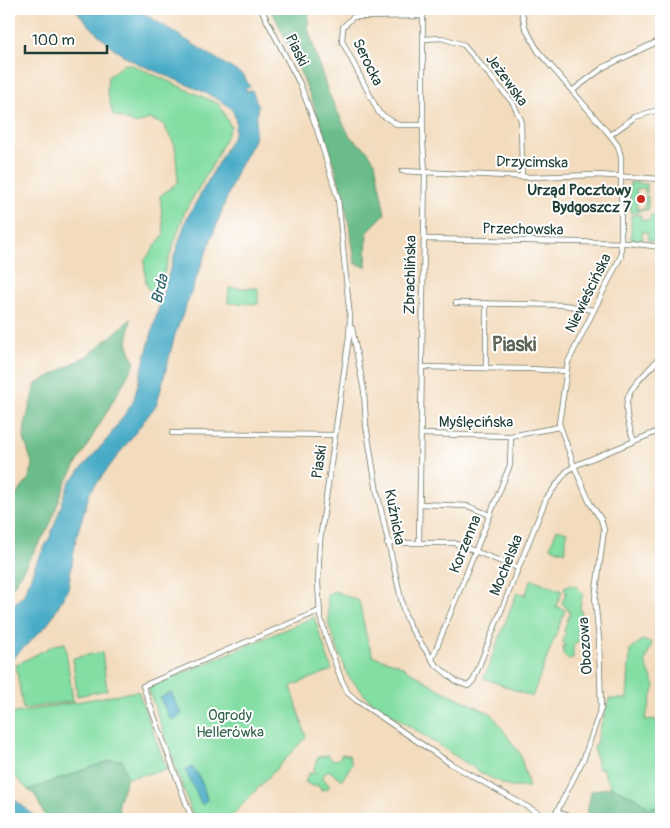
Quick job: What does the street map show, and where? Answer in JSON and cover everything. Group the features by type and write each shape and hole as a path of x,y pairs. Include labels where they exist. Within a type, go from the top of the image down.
{"street":[{"name":"Piaski","path":"261,9 300,84 317,129 338,199 350,318 348,348 320,540 320,611 335,663 347,691 353,698 451,764 549,819"},
{"name":"Zbrachlińska","path":"418,542 425,172 423,125 424,9"},
{"name":"Niewieścińska","path":"521,9 530,39 618,146 621,176 622,256 593,310 568,362 566,371 559,427 574,466"},
{"name":"Serocka","path":"423,125 398,125 379,113 342,41 342,34 343,27 353,17 424,16"},
{"name":"Jeżewska","path":"423,39 442,38 464,45 513,104 521,120 522,176"},
{"path":"572,91 604,67 661,40"},
{"path":"610,135 635,117 661,109"},
{"name":"Drzycimska","path":"402,171 522,176 621,176 661,179"},
{"name":"Przechowska","path":"424,239 621,243 661,247"},
{"path":"456,303 564,305 593,310"},
{"path":"486,303 486,368"},
{"name":"Kuźnicka","path":"350,318 364,391 366,425 387,543 406,617 432,659 448,675 463,686 468,686 473,681"},
{"path":"634,441 624,409 627,396 661,356"},
{"path":"422,367 566,371"},
{"name":"Myślęcińska","path":"421,434 511,436 559,427"},
{"path":"574,466 661,430"},
{"path":"172,433 335,435"},
{"name":"Korzenna","path":"432,659 510,465 511,436"},
{"name":"Mochelska","path":"473,681 546,499 566,472 574,466"},
{"name":"Obozowa","path":"549,819 557,811 592,741 602,708 599,639 594,599 604,530 601,519 590,503 574,466"},
{"path":"420,504 468,506 490,515"},
{"path":"387,543 454,543 518,568"},
{"path":"192,819 144,686 320,611"},
{"path":"557,811 573,819"}],"green space":[{"path":"271,9 309,9 308,29 328,92 350,137 367,150 375,162 385,214 367,232 366,267 355,263 343,197 324,133 299,70"},
{"path":"124,64 132,65 219,104 231,127 213,164 185,211 160,285 151,293 146,284 144,261 164,234 160,196 178,182 175,145 163,124 149,119 137,124 113,115 107,91 108,77"},
{"path":"630,182 647,184 647,193 645,193 645,188 636,189 637,209 645,209 645,196 648,196 648,210 638,210 638,213 630,212"},
{"path":"631,215 641,215 641,220 650,220 651,215 661,218 661,221 655,221 655,241 648,240 647,232 642,232 643,240 631,239"},
{"path":"229,288 258,288 258,304 228,303"},
{"path":"131,319 127,343 135,363 65,484 49,527 9,593 9,516 14,498 28,480 33,466 24,438 25,424 36,384 90,354"},
{"path":"557,529 567,532 565,552 550,547"},
{"path":"532,579 562,591 556,606 565,610 532,697 484,678 517,592 525,595"},
{"path":"569,585 576,586 583,593 580,606 583,621 579,625 580,632 577,634 579,640 573,647 573,658 569,660 564,656 562,648 566,645 563,643 563,637 566,635 564,631 570,612 562,603 566,592 564,587"},
{"path":"335,591 359,601 367,639 373,656 398,664 439,689 492,714 520,754 529,787 510,787 483,774 369,700 348,676 329,626 327,594"},
{"name":"Ogrody Hellerówka","path":"314,617 332,670 291,686 306,737 229,819 194,819 148,688"},
{"path":"642,640 652,643 645,662 655,686 645,720 654,719 661,724 661,804 649,808 637,798 611,787 601,767 598,769 594,749 609,699 627,699 630,650"},
{"path":"65,643 73,701 23,709 16,665 54,645"},
{"path":"102,652 107,690 77,696 73,658"},
{"path":"138,691 167,770 127,778 122,760 112,760 28,790 9,770 9,714"},
{"path":"342,754 349,755 352,764 342,780 328,770 322,777 329,785 328,789 321,790 320,786 312,786 305,782 309,773 315,773 314,768 318,757 328,755 333,760 339,759"},
{"path":"112,760 122,760 127,778 118,802 119,813 136,819 46,819 35,795 28,790"},
{"path":"611,787 637,798 649,808 661,804 661,819 590,819 587,813 591,791"}],"water":[{"path":"75,9 130,9 145,14 244,76 250,87 246,88 246,92 252,90 258,105 254,140 237,171 175,335 157,404 90,492 76,538 68,589 48,624 9,662 9,610 24,594 37,561 50,537 69,483 109,437 133,402 164,288 186,220 232,138 235,127 233,112 225,104 118,52"},
{"path":"171,692 182,714 176,719 170,719 160,698"},
{"path":"192,767 200,778 206,796 207,800 202,805 185,770"},
{"path":"9,795 39,819 9,819"}],"place":[{"name":"Urząd Pocztowy Bydgoszcz 7","path":"641,199"}],"district":[{"name":"Piaski","path":"514,344"}],"water label":[{"name":"Brda","path":"159,289"}]}
